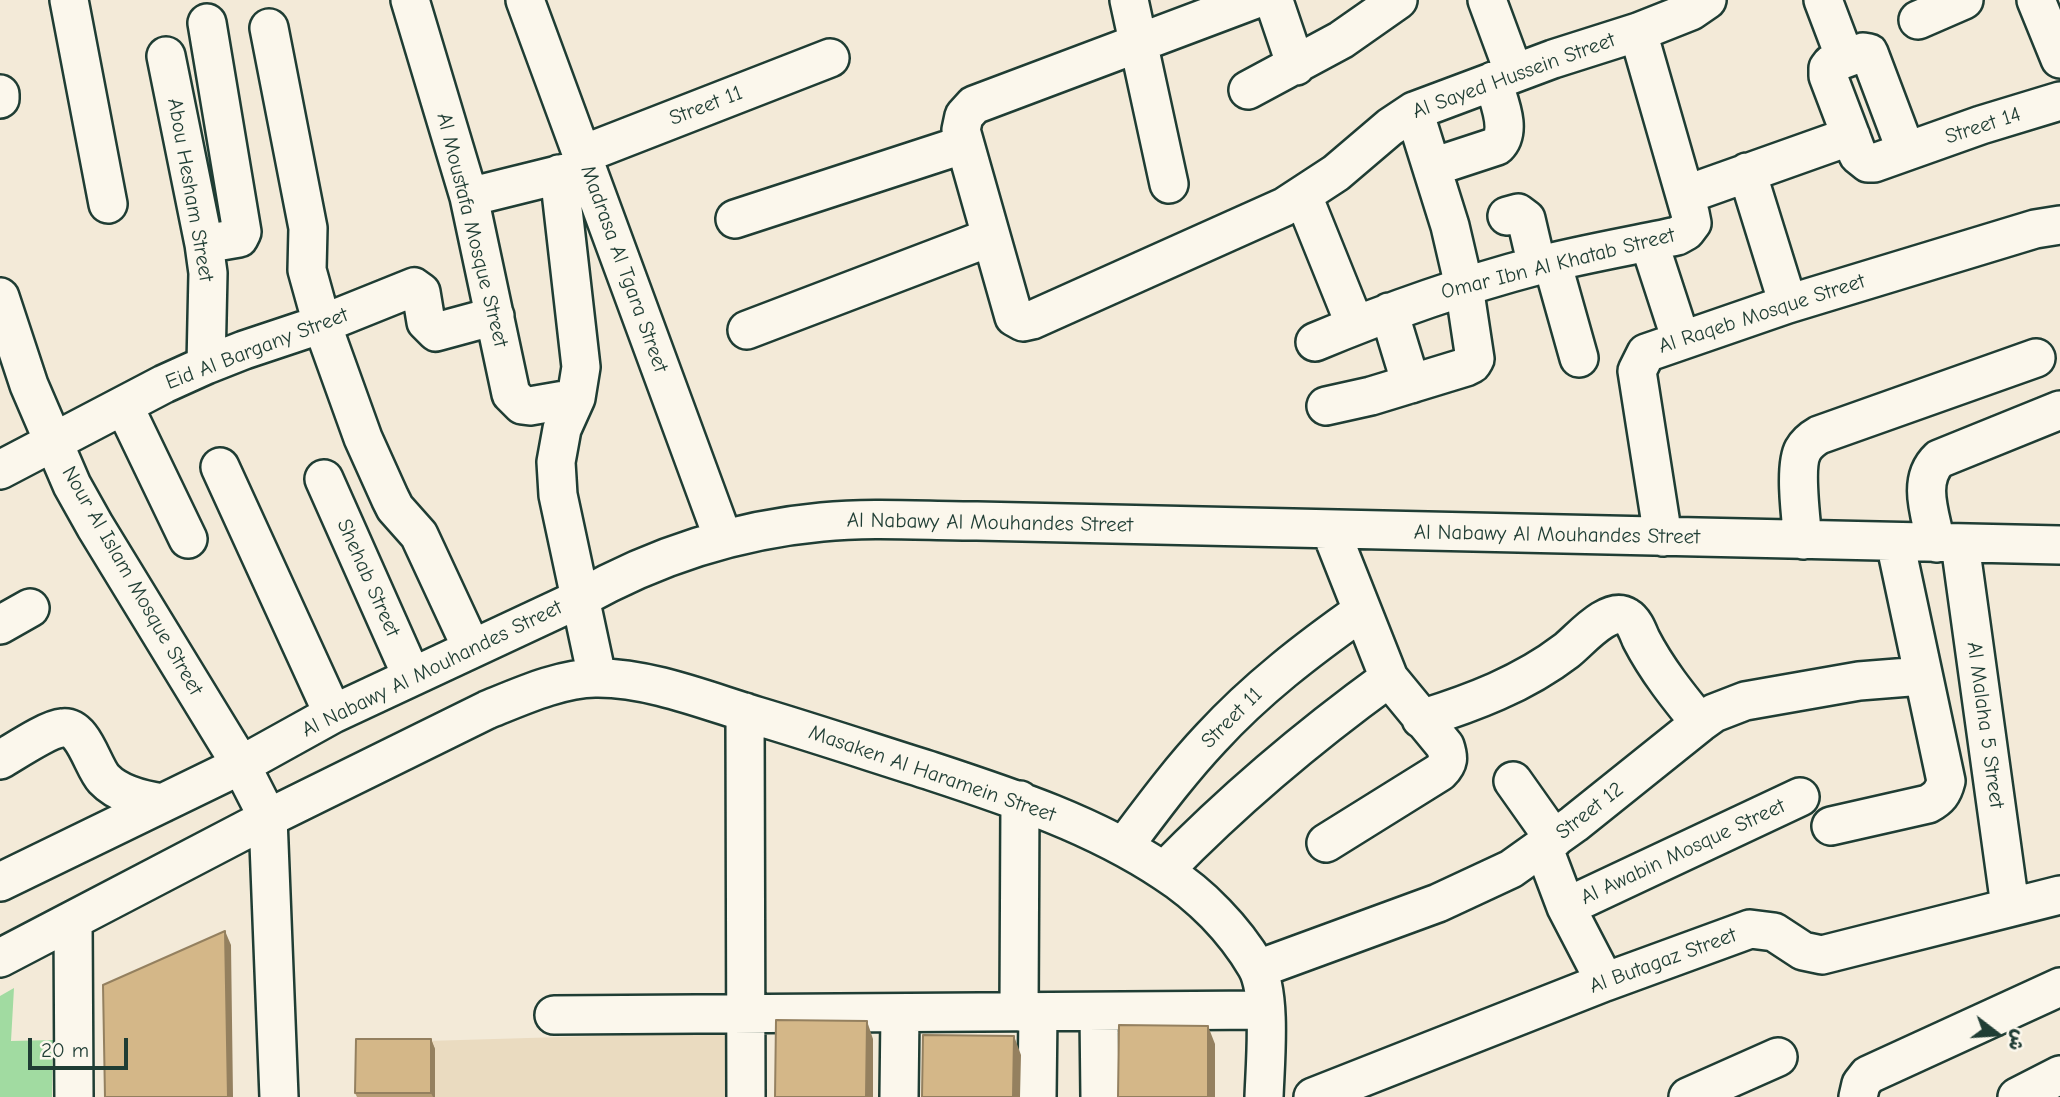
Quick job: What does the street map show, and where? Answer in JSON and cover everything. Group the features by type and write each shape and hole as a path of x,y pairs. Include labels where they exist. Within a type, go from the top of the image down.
{"street":[{"path":"69,0 108,204"},
{"name":"Al Moustafa Mosque Street","path":"410,0 469,197 512,394 516,400 530,406 576,398"},
{"name":"Madrasa Al Tgara Street","path":"525,0 576,166 723,538"},
{"path":"1129,0 1169,184"},
{"path":"747,330 991,237 961,130 964,116 974,105 1253,0"},
{"path":"1270,0 1276,6 1296,66"},
{"path":"1248,90 1341,40 1398,0"},
{"name":"Al Sayed Hussein Street","path":"991,237 1014,317 1023,322 1032,320 1284,207 1336,173 1395,122 1415,111 1504,77 1638,32 1691,11 1707,0"},
{"path":"1823,0 1845,58 1863,52 1869,53 1906,151"},
{"path":"1918,20 1964,0"},
{"path":"2036,0 2057,42"},
{"path":"1433,167 1497,146 1503,139 1504,77 1497,3"},
{"path":"204,244 239,238 243,232 206,23"},
{"path":"268,28 308,228 307,270 323,324 363,438 390,498 395,508 419,535 472,649"},
{"name":"Omar Ibn Al Khatab Street","path":"1315,342 1464,286 1544,264 1649,242 1686,231 1692,223 1638,32"},
{"name":"Abou Hesham Street","path":"166,56 208,273 206,365"},
{"name":"Street 11","path":"469,197 576,166 830,58"},
{"name":"Street 14","path":"1845,58 1831,64 1828,72 1858,155 1868,163 2060,101"},
{"path":"1326,406 1466,367 1475,359 1464,286 1433,167 1415,111"},
{"path":"1685,195 1851,136"},
{"path":"734,219 965,144"},
{"path":"0,958 268,818 487,710 559,684 597,677 558,495 556,462 562,429 576,398 582,367 576,166"},
{"path":"1747,172 1788,304"},
{"path":"1303,196 1355,325"},
{"path":"1507,216 1518,213 1526,219 1579,358"},
{"name":"Al Raqeb Mosque Street","path":"1663,537 1637,371 1646,353 1788,304 2035,229 2060,225"},
{"path":"1649,242 1681,340"},
{"name":"Eid Al Bargany Street","path":"0,470 206,365 323,324 414,287 421,292 426,322 436,332 495,316"},
{"name":"Nour Al Islam Mosque Street","path":"0,297 29,385 52,443 95,526 241,765 268,818"},
{"path":"1389,312 1411,384"},
{"path":"1802,540 1799,464 1801,452 1808,442 1819,435 2036,358"},
{"path":"124,405 188,539"},
{"name":"Al Malaha 5 Street","path":"2010,906 1948,544 1925,487 1931,467 1939,459 2060,410"},
{"path":"220,467 333,715"},
{"name":"Shehab Street","path":"324,479 412,677"},
{"name":"Al Nabawy Al Mouhandes Street","path":"0,882 241,765 333,715 579,598 613,579 649,563 723,538 773,527 825,521 876,520 2060,545"},
{"path":"1325,843 1440,772 1447,765 1449,756 1445,746 1389,678 1330,529"},
{"path":"1832,826 1928,804 1938,799 1944,791 1946,781 1895,542"},
{"name":"Street 11","path":"1124,846 1167,788 1220,728 1258,691 1308,649 1362,611"},
{"path":"1421,719 1472,702 1520,680 1564,652 1604,619 1621,614 1630,618 1673,690 1700,723"},
{"name":"Street 12","path":"1258,969 1438,903 1511,869 1700,723 1722,709 1745,701 1859,681 1922,676"},
{"name":"Masaken Al Haramein Street","path":"597,677 672,691 745,712 1020,800 1124,846 1164,871 1192,890 1216,914 1258,969 1265,1010 1264,1097"},
{"path":"1164,871 1208,825 1251,786 1342,712 1389,678"},
{"path":"745,712 746,1097"},
{"path":"0,760 63,727 74,729 104,779 122,792 142,800 163,803"},
{"path":"1513,781 1548,843 1566,907 1605,982"},
{"name":"Al Awabin Mosque Street","path":"1566,907 1800,797"},
{"path":"1020,800 1028,1012 1037,1097"},
{"path":"268,818 279,1097"},
{"name":"Al Butagaz Street","path":"1313,1097 1605,982 1750,929 1774,932 1803,951 1822,955 2060,895"},
{"path":"74,920 74,1097"},
{"path":"1858,1097 1861,1084 1868,1075 2060,987"},
{"path":"554,1015 1265,1010"},
{"path":"1099,1012 1100,1097"},
{"path":"899,1097 900,1013"},
{"path":"1688,1097 1778,1057"},
{"path":"2017,1097 2060,1075"}],"shaded area":[{"path":"731,1032 730,1097 359,1097 359,1043"}],"green space":[{"path":"14,988 11,1041 53,1040 52,1097 0,1097 0,996"}],"building":[{"path":"225,931 228,1097 105,1097 103,985"},
{"path":"776,1020 867,1021 866,1097 775,1097"},
{"path":"1119,1025 1208,1026 1208,1097 1118,1097"},
{"path":"923,1035 1014,1036 1013,1097 922,1097"},
{"path":"356,1039 431,1039 431,1093 355,1093"}]}
